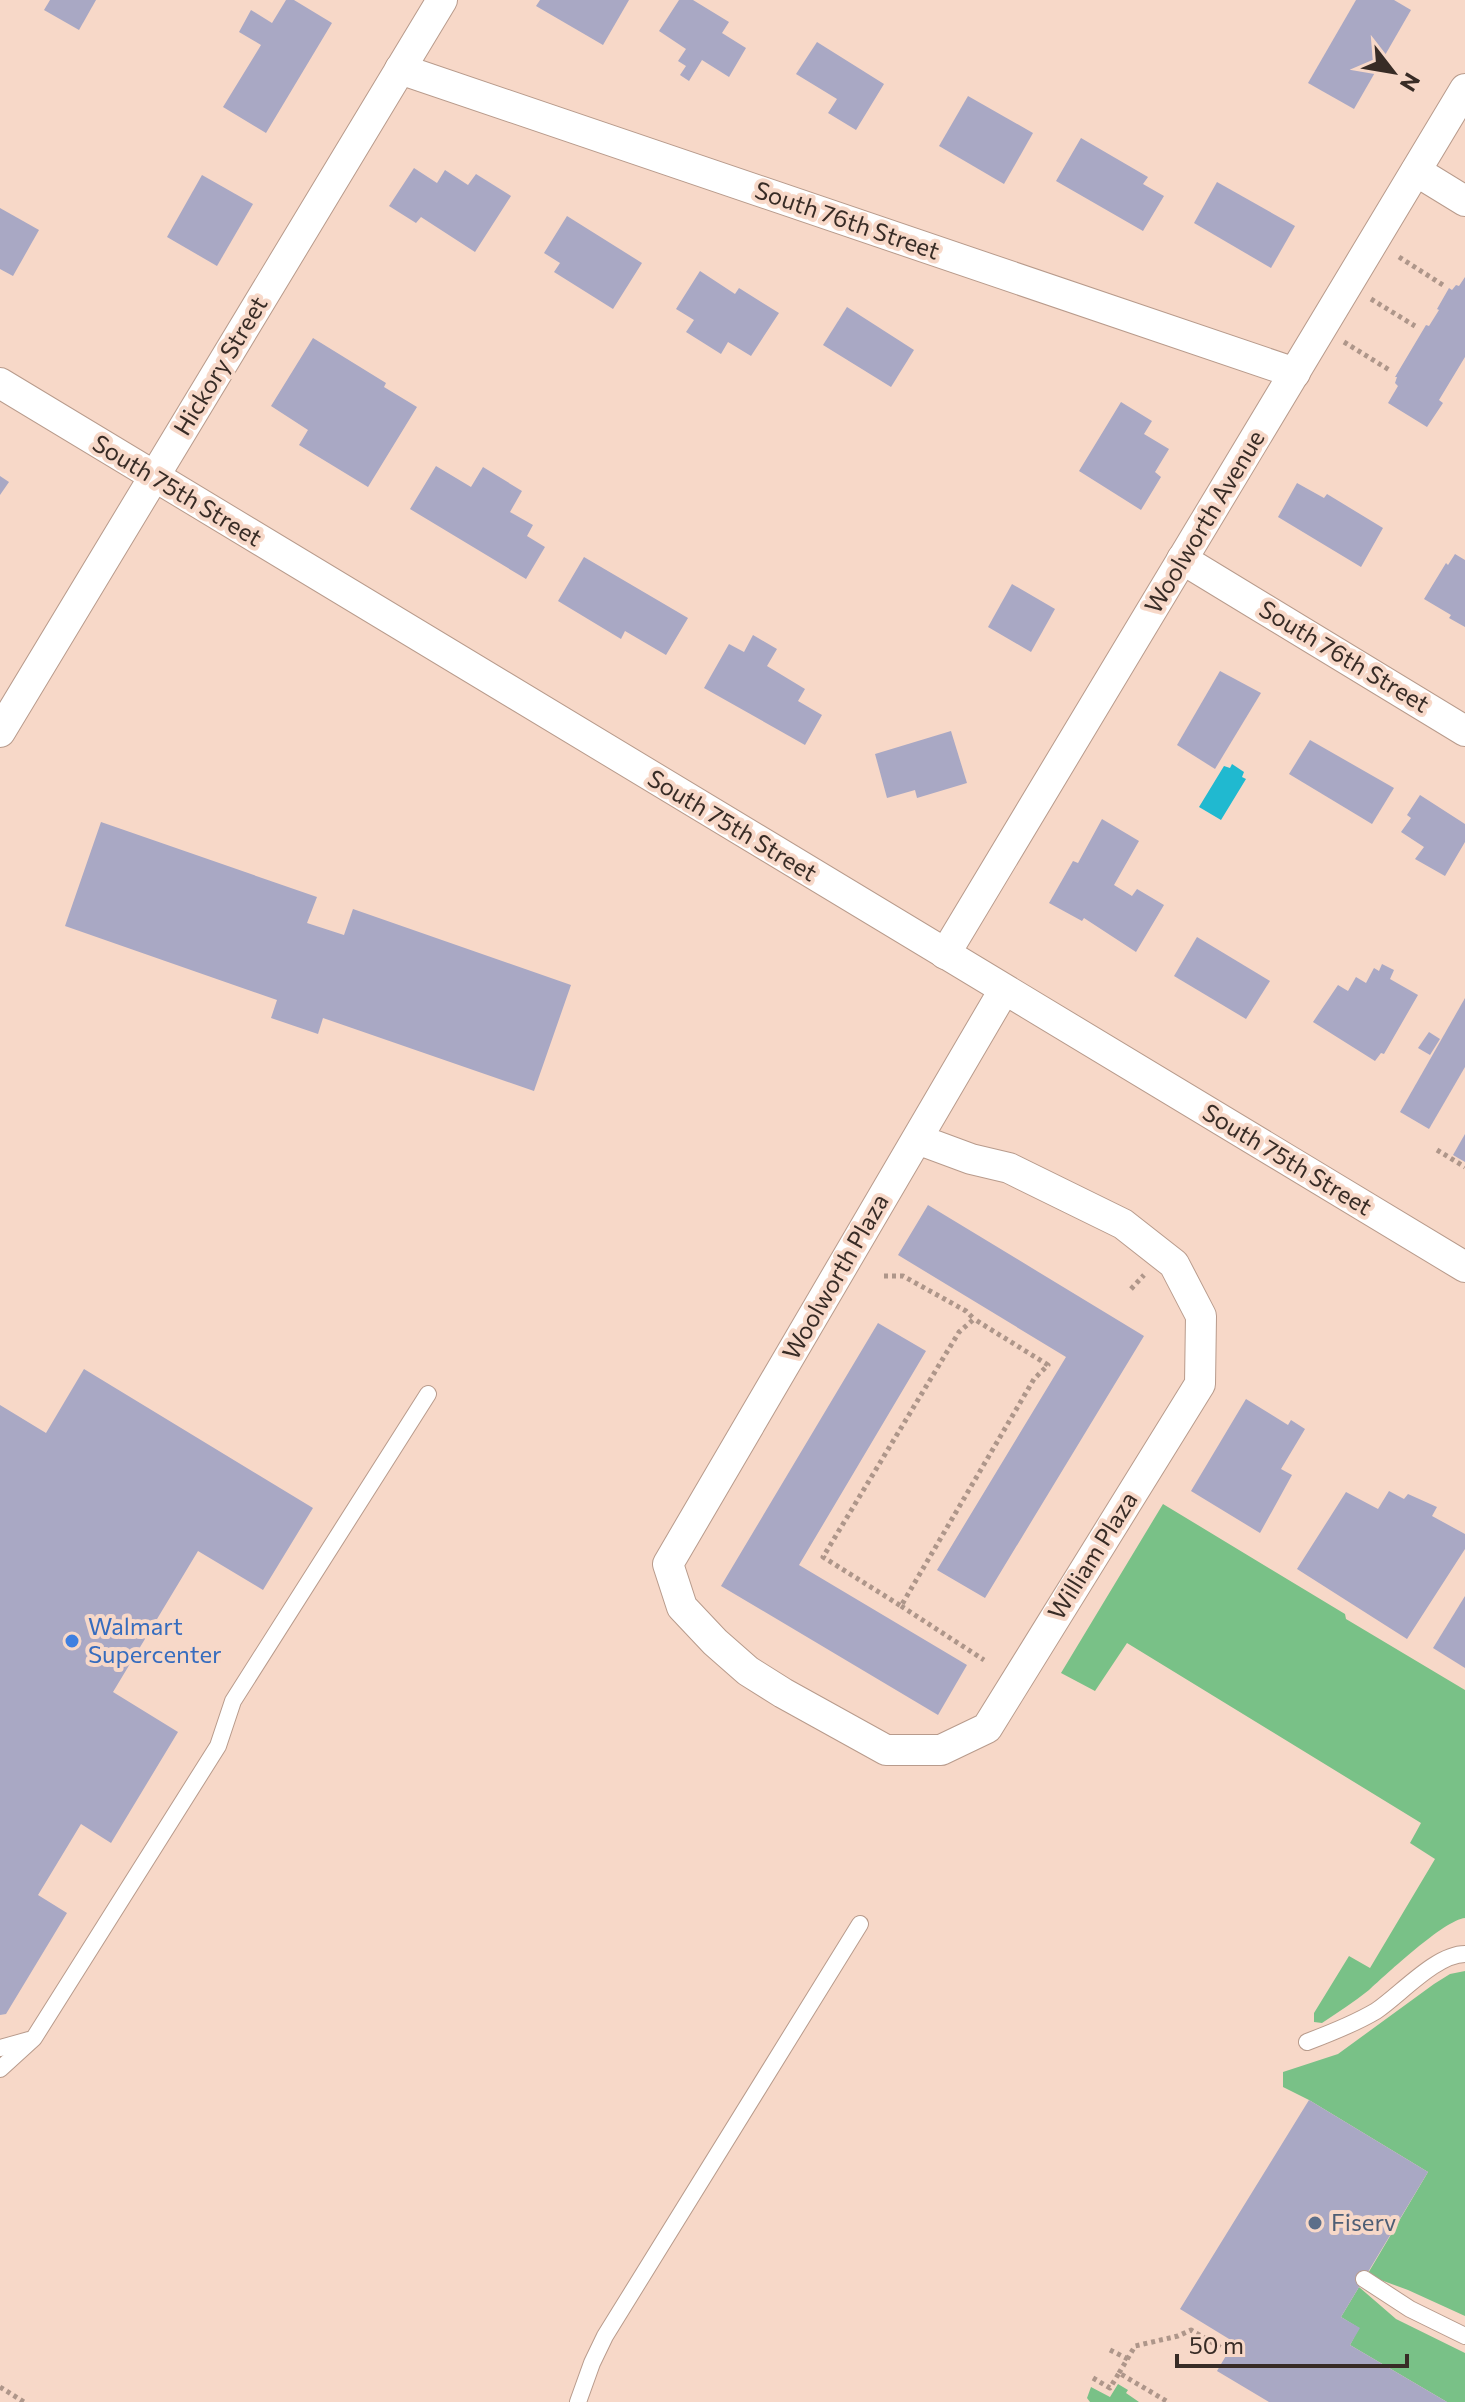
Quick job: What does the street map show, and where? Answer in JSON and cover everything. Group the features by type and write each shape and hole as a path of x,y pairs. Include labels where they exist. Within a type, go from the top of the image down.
{"street":[{"name":"Hickory Street","path":"0,732 442,0"},
{"name":"South 76th Street","path":"400,69 1295,373"},
{"name":"Woolworth Avenue","path":"945,954 1465,89"},
{"path":"1416,171 1465,201"},
{"name":"South 75th Street","path":"0,383 1465,1267"},
{"name":"South 76th Street","path":"1182,559 1465,731"},
{"name":"Woolworth Plaza","path":"987,1728 941,1750 886,1750 748,1671 682,1607 668,1564 1004,990"},
{"name":"William Plaza","path":"917,1139 971,1159 1009,1168 1123,1224 1174,1264 1201,1316 1200,1384 987,1728"}],"lane":[{"path":"0,2069 34,2038 218,1746 233,1701 428,1394"},
{"path":"578,2402 605,2336 860,1924"},
{"path":"1307,2042 1342,2029 1377,2010 1426,1972 1455,1954 1465,1954"},
{"path":"0,2048 34,2038"},
{"path":"1364,2279 1410,2309 1465,2336"}],"path":[{"path":"1373,242 1446,287"},
{"path":"1348,284 1415,326"},
{"path":"1321,328 1391,371"},
{"path":"1437,1150 1465,1167"},
{"path":"884,1276 903,1276 966,1311 1048,1365 1034,1379 901,1606"},
{"path":"974,1319 959,1332 823,1557 984,1660"},
{"path":"1093,2378 1110,2388 1135,2346 1191,2330 1228,2352"},
{"path":"1110,2350 1128,2359"},
{"path":"1119,2373 1168,2402"},
{"path":"0,2387 24,2402"}],"green space":[{"path":"1163,1504 1465,1690 1465,1918 1430,1937 1369,1990 1322,2023 1314,2022 1314,2013 1349,1956 1370,1968 1435,1859 1410,1843 1421,1823 1127,1643 1095,1691 1061,1673"},
{"path":"1465,1971 1465,2316 1367,2275 1428,2172 1283,2087 1283,2072 1338,2054 1434,1984 1450,1974"},
{"path":"1359,2287 1396,2319 1465,2353 1465,2402 1447,2402 1350,2345 1359,2328 1341,2317"},
{"path":"1118,2384 1139,2402 1090,2402 1087,2398 1091,2387 1110,2397"}],"water":[{"path":"1232,764 1244,772 1242,777 1246,779 1221,820 1199,807 1224,766 1230,768"}],"building":[{"path":"50,0 96,0 79,30 44,10"},
{"path":"286,0 294,0 332,23 266,133 223,107 261,45 239,32 251,10 272,23"},
{"path":"540,0 629,0 603,45 536,6"},
{"path":"679,0 693,0 729,22 722,33 746,48 729,77 702,60 689,81 680,75 686,66 678,61 686,49 659,31"},
{"path":"1356,0 1394,0 1411,10 1354,109 1308,83"},
{"path":"817,42 884,84 856,130 828,113 837,99 796,74"},
{"path":"968,96 1033,133 1004,184 939,146"},
{"path":"1081,138 1148,177 1143,184 1164,196 1143,231 1056,181"},
{"path":"414,168 437,183 445,170 468,185 476,174 511,196 475,252 421,217 416,223 389,206"},
{"path":"202,175 253,204 217,266 167,237"},
{"path":"1217,182 1295,226 1271,268 1194,223"},
{"path":"0,208 39,230 13,276 0,269"},
{"path":"567,216 642,263 613,309 554,272 560,263 544,253"},
{"path":"700,271 735,294 739,288 779,313 751,356 728,342 721,354 686,332 694,320 676,309"},
{"path":"1465,277 1465,357 1439,400 1443,403 1427,427 1388,403 1398,386 1395,377 1426,325 1429,326 1439,310 1449,288 1452,290 1459,286"},
{"path":"847,307 914,350 891,387 823,345"},
{"path":"313,338 386,383 384,387 417,407 368,487 299,445 308,430 271,406"},
{"path":"1121,402 1152,421 1144,434 1169,449 1155,472 1161,477 1141,510 1079,471"},
{"path":"436,466 471,487 483,467 522,491 510,512 533,525 527,536 545,547 526,579 410,509"},
{"path":"0,476 9,482 0,495"},
{"path":"1297,483 1324,498 1327,494 1383,528 1361,567 1278,517"},
{"path":"1455,554 1465,560 1465,627 1424,599"},
{"path":"584,557 688,618 666,655 625,631 621,639 558,601"},
{"path":"1012,584 1055,609 1031,652 988,627"},
{"path":"753,635 777,649 767,666 805,689 798,701 822,715 805,745 704,688 729,644 744,652"},
{"path":"1220,671 1261,693 1215,769 1177,745"},
{"path":"951,731 967,783 917,798 915,790 887,798 875,754"},
{"path":"1310,740 1394,788 1372,824 1289,774"},
{"path":"1420,795 1465,824 1465,842 1445,876 1415,859 1424,847 1401,832 1411,818 1407,815"},
{"path":"1102,819 1139,841 1114,885 1132,896 1137,889 1164,905 1136,952 1084,918 1082,921 1049,903 1073,861 1078,863"},
{"path":"101,822 317,897 307,923 344,935 353,909 571,985 534,1091 323,1018 318,1034 271,1018 277,1000 65,926"},
{"path":"1197,937 1270,981 1246,1019 1174,976"},
{"path":"1382,964 1394,970 1390,979 1418,995 1384,1054 1381,1053 1375,1061 1313,1022 1338,985 1348,991 1356,977 1366,983 1374,968 1379,971"},
{"path":"1465,998 1465,1067 1429,1129 1400,1112"},
{"path":"1429,1032 1440,1039 1430,1055 1418,1048"},
{"path":"1465,1134 1465,1162 1453,1155"},
{"path":"928,1205 1144,1336 985,1598 937,1570 1066,1357 898,1255"},
{"path":"878,1323 926,1351 799,1565 967,1665 938,1715 721,1586"},
{"name":"Walmart Supercenter","path":"84,1369 313,1508 263,1590 198,1551 113,1692 178,1732 111,1843 81,1824 38,1895 67,1913 6,2014 0,2015 0,1405 46,1433"},
{"path":"1246,1399 1288,1425 1291,1420 1305,1429 1281,1469 1292,1475 1260,1533 1191,1491"},
{"path":"1389,1491 1404,1499 1408,1494 1437,1507 1432,1516 1465,1534 1465,1549 1407,1639 1297,1569 1346,1492 1378,1509"},
{"path":"1465,1596 1465,1668 1433,1648"},
{"name":"Fiserv","path":"1309,2100 1428,2172 1341,2317 1360,2328 1350,2345 1447,2402 1269,2402 1217,2371 1234,2342 1180,2309"}],"place":[{"name":"Walmart Supercenter","path":"72,1641"},
{"name":"Fiserv","path":"1315,2223"}]}
